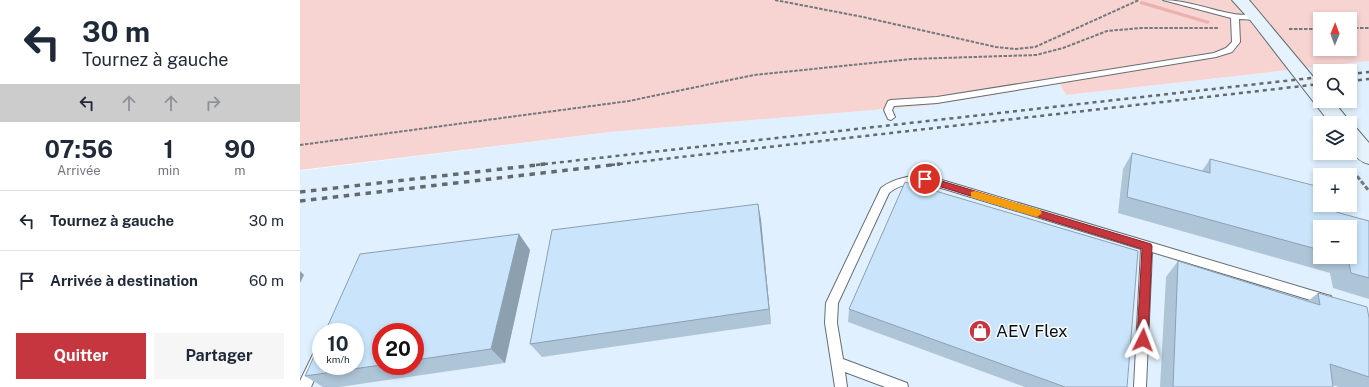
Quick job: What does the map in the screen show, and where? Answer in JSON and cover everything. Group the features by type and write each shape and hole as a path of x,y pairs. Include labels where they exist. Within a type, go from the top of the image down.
{"street":[{"path":"1240,0 1257,18 1313,88"},
{"path":"1329,108 1335,116"},
{"path":"1357,142 1369,157"}],"lane":[{"path":"1167,0 1235,17 1257,18"},
{"path":"891,117 888,110 891,103 937,100 1216,55 1229,50 1236,42 1235,17"},
{"path":"841,387 831,323 832,303 885,191 894,183 908,180 925,179 1338,304"},
{"path":"1140,387 1148,246"},
{"path":"837,363 902,387"},
{"path":"304,387 312,370"}],"path":[{"path":"775,0 863,17 996,47 1016,49 1035,47 1139,0"},
{"path":"300,145 629,101 754,75 911,59 1036,55 1063,48 1107,31 1141,28 1235,28"},
{"path":"1357,28 1369,28"}],"shaded area":[{"path":"300,0 1369,0 1369,61 1342,64 1313,64 1313,67 1066,95 1060,84 933,105 609,132 300,170"},
{"path":"1369,61 1369,387 300,387 300,171 609,132 933,105 1060,84 1066,95 1313,67 1313,108 1357,108 1357,64 1342,64"}],"building":[{"path":"1132,153 1210,173 1210,159 1313,185 1313,212 1336,212 1369,221 1369,278 1351,273 1349,264 1357,264 1357,220 1313,220 1313,248 1127,197"},
{"path":"905,182 1138,251 1127,387 1065,387 849,309"},
{"path":"758,204 769,309 530,344 552,230"},
{"path":"519,234 491,349 424,359 424,323 372,323 372,366 364,367 364,323 329,323 360,254"},
{"path":"1178,261 1320,305 1318,293 1367,307 1369,318 1369,377 1330,364 1333,387 1173,387"},
{"path":"312,361 312,375 305,376"}],"waterway":[{"path":"1142,3 1207,22"}],"railway":[{"path":"1357,73 1369,72"},
{"path":"536,165 1313,78"},
{"path":"1357,80 1369,79"},
{"path":"611,165 1313,85"},
{"path":"300,192 545,164"},
{"path":"300,201 620,164"}],"slow traffic":[{"path":"975,194 1037,213"}],"place":[{"name":"AEV Flex","path":"980,331"}],"route":[{"path":"925,179 1148,246 1143,340"}]}
